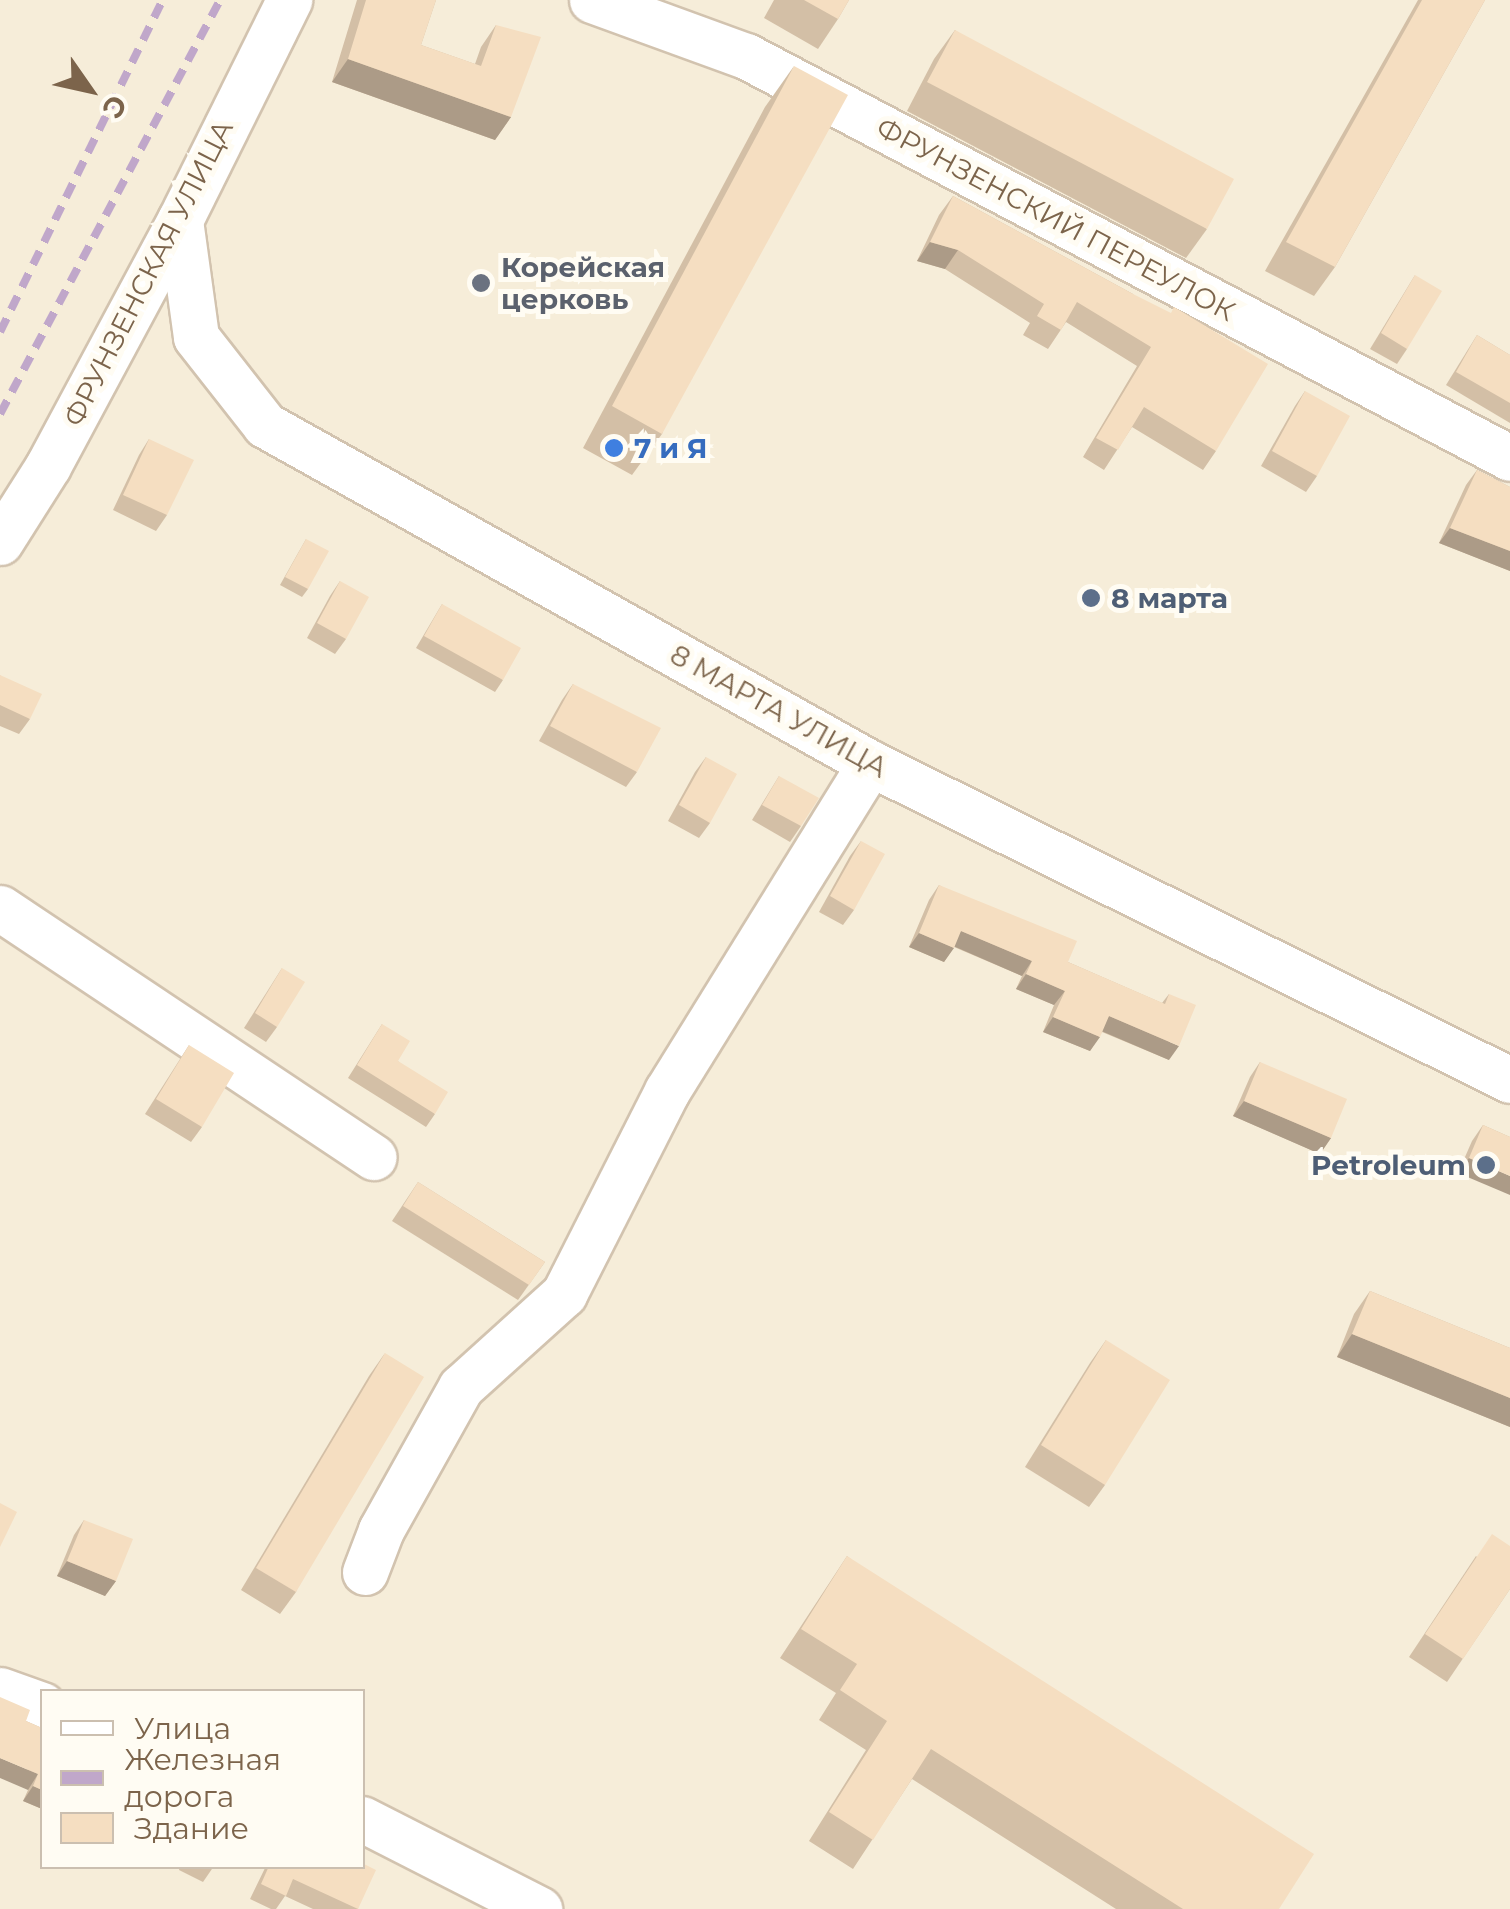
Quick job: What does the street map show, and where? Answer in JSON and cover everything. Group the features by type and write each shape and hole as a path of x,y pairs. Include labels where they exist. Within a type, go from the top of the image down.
{"street":[{"name":"ФРУНЗЕНСКАЯ УЛИЦА","path":"0,542 180,220 290,0"},
{"name":"ФРУНЗЕНСКИЙ ПЕРЕУЛОК","path":"592,0 746,56 1510,458"},
{"name":"8 МАРТА УЛИЦА","path":"180,220 196,337 266,425 870,763 1510,1080"},
{"path":"365,1572 381,1530 461,1387 564,1294 667,1091 870,763"},
{"path":"0,908 374,1157"},
{"path":"0,1690 40,1704"},
{"path":"365,1822 539,1909"}],"shaded area":[{"path":"0,0 1510,0 1510,1909 0,1909"}],"building":[{"path":"366,0 436,0 421,45 481,66 496,25 541,37 511,117 348,59"},
{"path":"804,0 849,0 838,19"},
{"path":"1422,0 1485,0 1335,267 1286,242"},
{"path":"955,30 1234,179 1207,229 927,82"},
{"path":"794,66 848,95 662,434 612,406"},
{"path":"953,196 1133,294 1171,313 1174,307 1268,364 1216,451 1144,407 1118,450 1096,438 1151,347 1077,302 1061,330 1037,316 1044,304 958,250 930,242"},
{"path":"1415,275 1442,291 1407,349 1381,333"},
{"path":"1477,335 1510,355 1510,403 1456,372"},
{"path":"1305,391 1350,416 1317,476 1272,451"},
{"path":"149,439 194,460 167,515 123,495"},
{"path":"1477,470 1510,487 1510,551 1450,528"},
{"path":"306,539 329,551 308,589 285,577"},
{"path":"340,581 369,597 346,639 317,623"},
{"path":"442,604 521,648 503,680 424,636"},
{"path":"0,675 42,694 30,719 0,705"},
{"path":"573,684 661,728 637,772 550,726"},
{"path":"706,757 737,774 710,823 679,805"},
{"path":"779,776 819,798 801,826 762,805"},
{"path":"861,841 885,854 854,910 830,896"},
{"path":"939,885 1077,941 1068,962 1165,1004 1169,994 1196,1005 1179,1046 1109,1016 1100,1037 1053,1017 1065,991 1026,974 1032,961 961,931 954,948 919,933"},
{"path":"282,968 305,982 277,1027 255,1013"},
{"path":"382,1024 410,1041 398,1061 448,1092 435,1114 357,1065"},
{"path":"189,1045 234,1073 202,1127 156,1099"},
{"path":"1260,1062 1347,1099 1331,1138 1244,1101"},
{"path":"1483,1125 1510,1137 1510,1176 1469,1158"},
{"path":"418,1182 545,1262 529,1285 403,1206"},
{"path":"1370,1291 1510,1348 1510,1398 1352,1334"},
{"path":"1106,1340 1170,1380 1105,1485 1041,1445"},
{"path":"385,1353 424,1377 296,1592 256,1568"},
{"path":"0,1503 17,1512 0,1547"},
{"path":"84,1520 133,1539 116,1581 67,1561"},
{"path":"1492,1534 1510,1546 1510,1589 1463,1659 1425,1634"},
{"path":"847,1556 1314,1854 1279,1909 1183,1909 931,1749 873,1840 829,1812 887,1721 840,1690 857,1664 801,1629"},
{"path":"0,1697 30,1710 26,1721 40,1727 40,1789 33,1786 38,1774 0,1758"},
{"path":"365,1864 376,1870 358,1909 293,1879 286,1896 261,1884 268,1869 365,1869"}],"railway":[{"path":"0,332 163,0"},
{"path":"0,414 220,0"}],"place":[{"name":"Корейская церковь","path":"481,283"},
{"name":"7 и Я","path":"614,448"},
{"name":"8 марта","path":"1091,598"},
{"name":"Petroleum","path":"1486,1165"}]}
